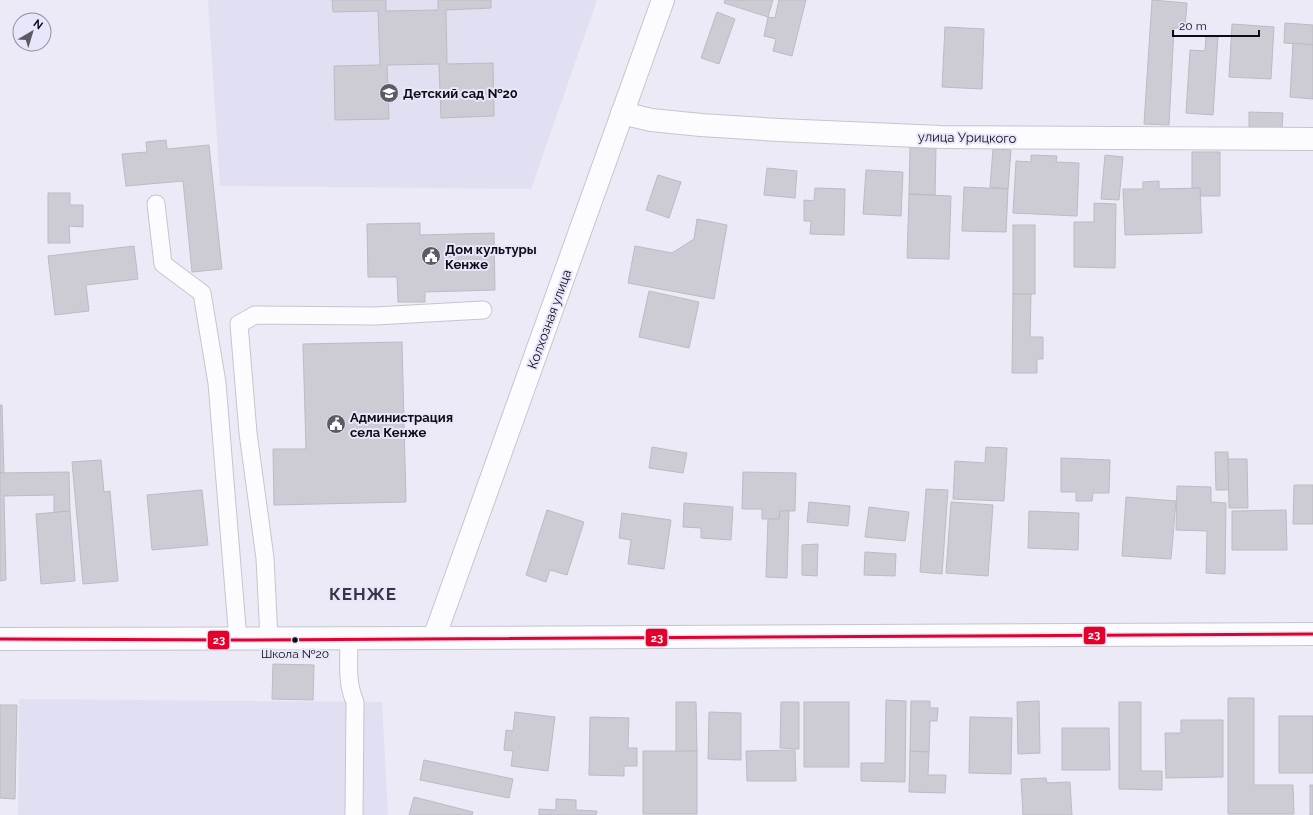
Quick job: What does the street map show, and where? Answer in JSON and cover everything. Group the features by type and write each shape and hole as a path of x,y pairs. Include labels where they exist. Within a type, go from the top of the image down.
{"street":[{"name":"Колхозная улица","path":"434,638 663,0"},
{"name":"улица Урицкого","path":"622,113 651,120 701,125 941,137 1313,139"},
{"path":"0,639 238,640 1313,634"}],"lane":[{"path":"156,204 164,264 202,293 217,383 238,640"},
{"path":"270,639 265,558 248,433 239,324 255,315 375,316 483,310"},
{"path":"349,639 350,691 355,702 354,815"}],"shaded area":[{"name":"Детский сад №20","path":"208,0 597,0 531,189 220,186"},
{"path":"19,699 382,702 388,815 18,815"}],"building":[{"path":"332,0 386,0 386,11 438,10 438,0 491,0 491,8 446,10 447,64 493,63 494,116 441,118 439,64 387,65 389,119 335,120 334,66 380,65 378,11 333,12"},
{"path":"725,0 773,0 768,17 724,3"},
{"path":"779,0 806,0 792,56 773,51 776,39 764,36 768,17 775,18"},
{"path":"1152,0 1187,3 1185,28 1174,28 1169,125 1144,124"},
{"path":"717,12 735,19 719,64 701,58"},
{"path":"1285,23 1313,25 1313,45 1284,43"},
{"path":"1232,24 1274,27 1271,79 1229,77"},
{"path":"945,27 984,29 982,89 942,87"},
{"path":"1206,36 1218,37 1213,115 1186,113 1190,50 1205,51"},
{"path":"1293,43 1313,45 1313,99 1290,97"},
{"path":"1249,112 1283,113 1282,128 1249,127"},
{"path":"166,140 167,149 209,145 222,269 192,272 183,181 126,186 122,154 147,152 146,142"},
{"path":"910,147 936,148 935,195 909,194"},
{"path":"993,149 1011,150 1008,189 990,187"},
{"path":"1192,152 1220,152 1220,196 1201,196 1200,188 1192,188"},
{"path":"1031,155 1057,156 1056,162 1079,163 1077,216 1013,213 1016,161 1031,162"},
{"path":"1105,155 1123,157 1119,200 1101,199"},
{"path":"767,168 797,171 795,198 764,195"},
{"path":"866,170 903,172 901,216 863,214"},
{"path":"658,175 681,182 669,218 646,210"},
{"path":"1159,181 1159,189 1200,188 1202,233 1125,235 1123,189 1143,189 1143,182"},
{"path":"964,187 1008,189 1006,232 962,231"},
{"path":"815,188 845,189 844,235 810,234 811,221 804,221 804,200 814,201"},
{"path":"48,193 70,193 70,205 83,205 83,227 69,226 70,243 48,243"},
{"path":"909,194 951,196 949,259 907,258"},
{"path":"1094,203 1116,204 1115,268 1074,267 1074,222 1094,222"},
{"path":"697,219 727,225 714,299 628,283 635,246 672,253 694,239"},
{"name":"Дом культуры Кенже","path":"420,223 420,235 494,233 495,290 425,292 425,302 398,302 397,277 368,277 367,224"},
{"path":"1013,225 1035,225 1035,294 1013,294"},
{"path":"134,246 138,279 86,285 89,311 55,315 48,256"},
{"path":"649,291 699,302 689,348 639,337"},
{"path":"1013,294 1031,294 1030,337 1043,337 1043,359 1037,359 1037,373 1012,373"},
{"path":"402,342 406,502 274,505 273,449 306,449 303,344"},
{"path":"0,405 2,405 4,473 0,473"},
{"path":"652,447 687,453 683,473 649,468"},
{"path":"986,447 1007,448 1004,501 953,499 955,461 985,463"},
{"path":"1215,452 1228,452 1229,490 1216,490"},
{"path":"1061,458 1110,460 1109,493 1093,493 1092,501 1076,501 1076,492 1061,492"},
{"path":"1228,459 1247,459 1248,508 1229,508"},
{"path":"101,460 104,492 110,491 118,581 83,584 72,462"},
{"path":"69,472 70,511 54,513 54,495 4,496 6,580 0,581 0,473"},
{"path":"743,472 796,473 795,511 780,511 779,519 762,519 762,509 742,509"},
{"path":"1294,485 1313,485 1313,524 1293,524"},
{"path":"1177,486 1211,487 1211,502 1226,503 1225,574 1206,573 1207,531 1176,530"},
{"path":"926,489 948,490 942,574 920,572"},
{"path":"202,490 208,545 152,550 147,495"},
{"path":"1126,497 1176,501 1171,559 1122,556"},
{"path":"809,502 850,506 848,526 807,522"},
{"path":"951,502 993,505 988,576 946,573"},
{"path":"684,503 733,507 731,540 701,538 701,528 683,527"},
{"path":"869,507 909,512 905,541 865,537"},
{"path":"547,510 584,522 567,575 550,570 546,582 526,575"},
{"path":"1286,510 1287,550 1232,550 1232,511"},
{"path":"70,511 75,581 41,584 36,514"},
{"path":"780,511 789,511 787,578 766,577 768,519 779,519"},
{"path":"1029,511 1079,513 1078,550 1028,548"},
{"path":"622,513 671,520 664,569 628,564 631,540 619,538"},
{"path":"818,544 817,576 802,575 802,545"},
{"path":"865,552 896,554 895,576 864,575"},
{"path":"273,664 314,665 313,700 272,699"},
{"path":"1228,698 1254,698 1254,785 1293,785 1294,814 1228,814"},
{"path":"886,700 906,701 905,782 861,781 861,763 885,763"},
{"path":"911,701 930,701 930,708 938,708 937,721 930,721 929,752 910,751"},
{"path":"1039,701 1040,753 1018,754 1017,702"},
{"path":"676,702 696,702 697,751 676,752"},
{"path":"781,702 799,702 799,749 780,748"},
{"path":"804,702 849,702 849,767 804,767"},
{"path":"1119,702 1141,702 1141,771 1162,771 1162,790 1119,789"},
{"path":"0,705 17,705 15,799 0,798"},
{"path":"515,712 555,717 548,771 511,766 513,751 504,750 506,730 513,731"},
{"path":"709,712 741,713 741,760 708,759"},
{"path":"1279,716 1313,716 1313,773 1279,773"},
{"path":"590,717 629,718 628,748 637,748 637,766 624,766 624,776 589,775"},
{"path":"970,717 1012,718 1011,774 969,773"},
{"path":"1181,720 1223,720 1223,777 1166,778 1165,733 1181,733"},
{"path":"1062,728 1109,728 1110,770 1062,770"},
{"path":"795,750 796,781 747,781 746,751"},
{"path":"643,751 697,751 697,814 643,814"},
{"path":"910,751 929,752 928,775 946,775 945,793 909,792"},
{"path":"424,760 513,779 509,798 420,780"},
{"path":"1046,778 1047,783 1070,782 1072,815 1023,815 1021,779"},
{"path":"1310,785 1313,785 1313,815 1310,815"},
{"path":"414,797 473,812 472,815 409,815"},
{"path":"556,799 576,800 576,810 597,811 596,815 539,815 539,809 556,810"}],"transit line":[{"name":"23","path":"0,639 238,640 1313,634"}],"place":[{"name":"Детский сад №20","path":"389,93"},
{"name":"Дом культуры Кенже","path":"431,256"},
{"name":"Администрация села Кенже","path":"336,424"},
{"name":"Школа №20","path":"295,640"}],"district":[{"name":"КЕНЖЕ","path":"363,594"}]}
